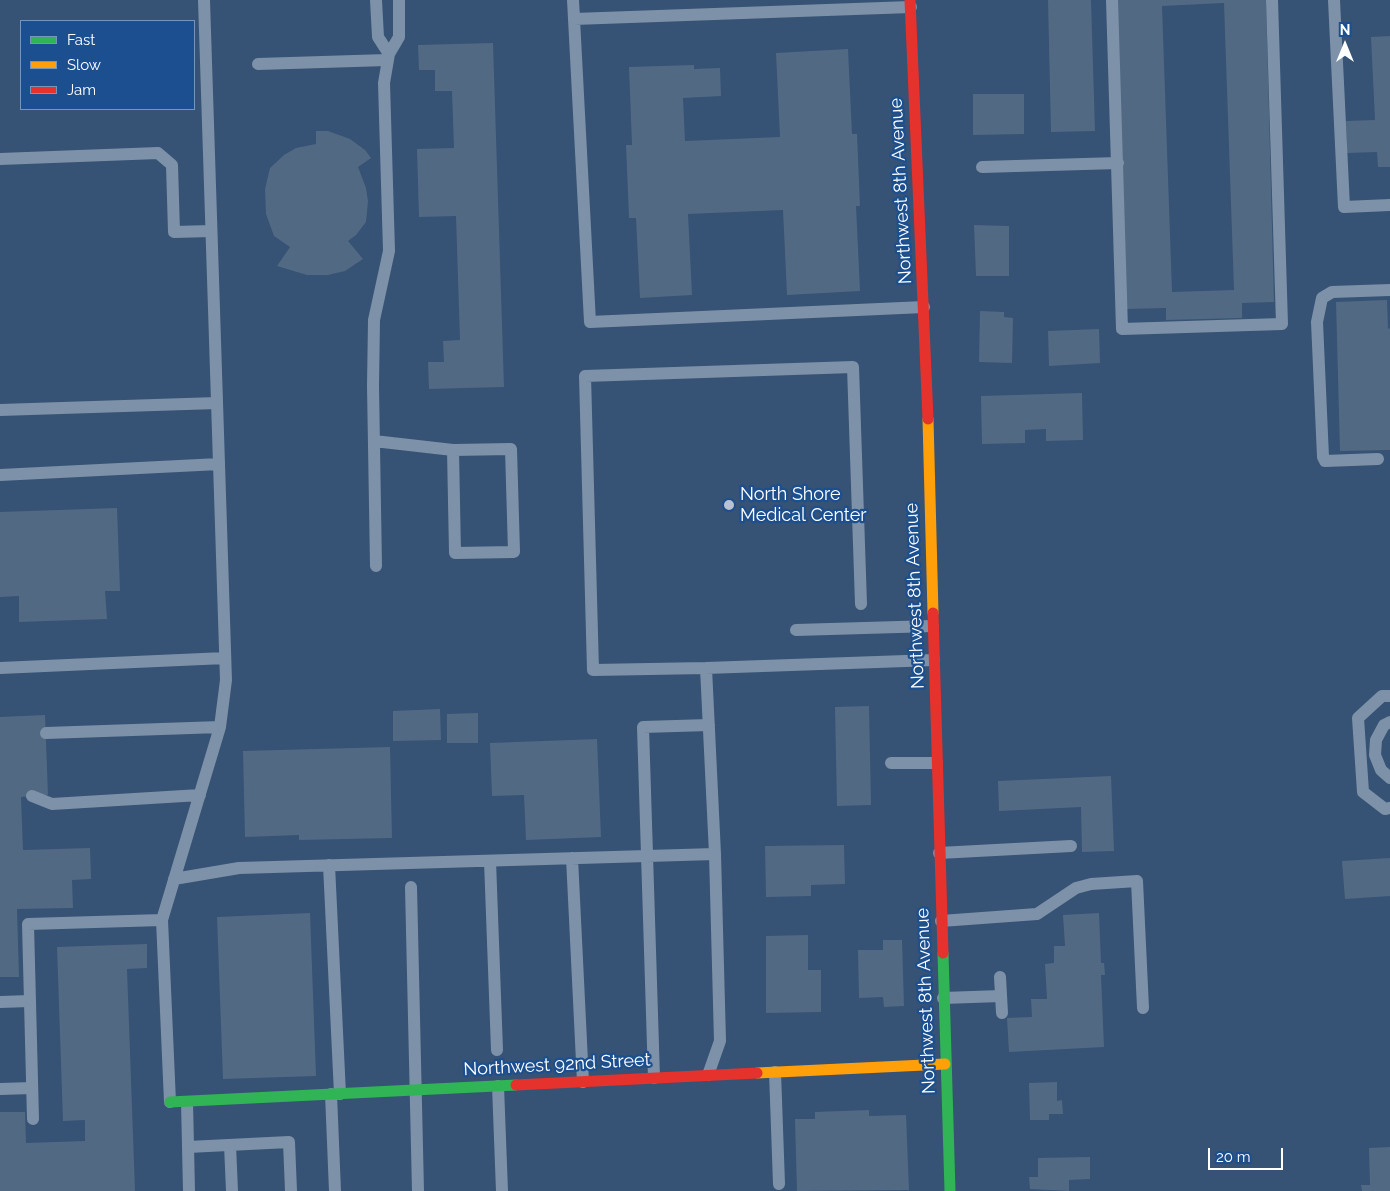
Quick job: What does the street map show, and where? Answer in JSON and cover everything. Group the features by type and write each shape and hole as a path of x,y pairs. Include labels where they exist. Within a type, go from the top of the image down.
{"street":[{"name":"Northwest 8th Avenue","path":"910,4 924,307 950,1191"},
{"name":"Northwest 92nd Street","path":"170,1102 945,1064"}],"lane":[{"path":"170,1102 162,920 220,728 226,680 204,0"},
{"path":"376,0 378,37 388,57"},
{"path":"376,566 374,320 388,251 384,83 388,57 399,37 399,0"},
{"path":"573,0 590,322 924,307"},
{"path":"1112,0 1122,329 1282,324 1272,0"},
{"path":"1334,0 1344,207 1390,205"},
{"path":"574,19 910,4"},
{"path":"258,64 388,57"},
{"path":"0,159 158,153 172,165 174,232 211,231"},
{"path":"982,167 1118,163"},
{"path":"1378,459 1325,461 1323,457 1317,322 1322,298 1332,292 1390,290"},
{"path":"861,604 853,367 585,376 593,670 934,660"},
{"path":"0,410 217,403"},
{"path":"374,441 453,450 511,449 514,552 455,553 453,450"},
{"path":"0,475 219,464"},
{"path":"796,630 933,626"},
{"path":"0,668 225,658"},
{"path":"706,668 715,854 720,1041 708,1075"},
{"path":"1390,696 1382,696 1358,718 1363,792 1385,809 1390,808"},
{"path":"1390,722 1384,725 1376,740 1375,755 1381,770 1390,778"},
{"path":"654,1078 643,727 710,725"},
{"path":"46,733 220,728"},
{"path":"891,763 937,763"},
{"path":"32,796 52,804 200,795"},
{"path":"939,853 1071,846"},
{"path":"174,878 239,868 715,854"},
{"path":"572,858 582,1082"},
{"path":"490,861 497,1050"},
{"path":"329,865 335,1094 335,1191"},
{"path":"941,921 1037,914 1076,888 1091,884 1137,881 1143,1008"},
{"path":"411,887 414,1090 418,1191"},
{"path":"33,1119 28,924 162,920"},
{"path":"1000,977 1002,1013"},
{"path":"944,998 1001,996"},
{"path":"0,1002 30,1001"},
{"path":"775,1072 780,1184"},
{"path":"498,1086 502,1191"},
{"path":"0,1089 32,1088"},
{"path":"187,1102 189,1191"},
{"path":"188,1147 289,1142 291,1191"},
{"path":"230,1145 232,1191"}],"building":[{"path":"1048,0 1091,0 1095,131 1051,132"},
{"path":"1117,0 1266,0 1274,302 1242,303 1242,318 1166,320 1166,308 1126,309","holes":["1224,3 1234,290 1172,292 1162,6"]},
{"path":"1390,36 1390,167 1378,167 1377,152 1347,153 1346,121 1375,120 1371,37"},
{"path":"493,43 504,387 429,389 428,362 444,362 443,341 460,340 456,216 419,217 417,149 454,148 452,91 435,91 435,70 419,70 418,45"},
{"path":"848,49 852,134 857,134 860,206 856,206 860,291 787,295 783,210 688,214 692,295 640,298 636,218 629,218 626,145 632,145 629,67 694,65 694,69 720,68 721,96 683,98 685,141 780,137 776,53"},
{"path":"973,94 1024,94 1024,134 973,135"},
{"path":"316,131 328,131 350,139 365,150 371,158 358,167 366,188 368,201 366,222 356,235 348,241 363,259 345,271 328,275 307,275 277,266 290,247 274,236 266,214 265,189 270,168 284,155 296,148 316,144"},
{"path":"974,225 1009,226 1009,276 976,276"},
{"path":"1387,300 1388,329 1390,328 1390,450 1340,451 1336,302"},
{"path":"980,311 1004,312 1004,317 1013,318 1012,363 979,362"},
{"path":"1099,329 1100,363 1049,366 1048,331"},
{"path":"1082,393 1083,440 1046,441 1046,429 1025,430 1025,443 982,444 981,396"},
{"path":"117,508 120,591 105,591 107,619 19,622 19,596 0,597 0,512"},
{"path":"869,706 871,805 837,806 835,707"},
{"path":"440,709 441,740 393,741 393,711"},
{"path":"478,713 478,743 447,743 447,714"},
{"path":"45,715 48,795 21,797 23,850 90,848 91,879 72,880 73,908 17,909 19,977 0,977 0,717"},
{"path":"597,739 601,837 526,840 524,795 492,796 490,743"},
{"path":"390,747 392,838 299,840 299,835 245,837 243,751"},
{"path":"1111,776 1114,851 1082,852 1081,807 999,811 998,781"},
{"path":"844,845 845,884 811,885 811,896 766,897 765,846"},
{"path":"1390,858 1390,896 1345,899 1342,861"},
{"path":"310,913 316,1076 223,1079 217,917"},
{"path":"1099,913 1101,963 1104,963 1105,975 1101,975 1104,1047 1009,1052 1007,1018 1032,1017 1031,999 1047,999 1045,964 1054,963 1054,946 1065,946 1063,915"},
{"path":"808,935 808,970 821,970 821,1012 766,1013 766,936"},
{"path":"883,940 902,940 904,1006 884,1007 883,997 859,998 858,950 883,950"},
{"path":"147,944 147,968 127,969 135,1191 0,1191 0,1112 25,1112 26,1143 85,1141 85,1120 63,1121 57,947"},
{"path":"1057,1082 1057,1101 1062,1100 1063,1114 1049,1114 1049,1120 1030,1120 1029,1083"},
{"path":"869,1110 869,1116 906,1115 909,1190 797,1191 795,1119 815,1119 815,1112"},
{"path":"1390,1147 1390,1191 1362,1191 1361,1185 1370,1185 1369,1148"},
{"path":"1090,1157 1090,1179 1069,1180 1069,1191 1030,1189 1029,1177 1038,1177 1038,1158"}],"traffic: fast":[{"path":"943,953 950,1191"},
{"path":"170,1102 516,1085"}],"traffic: slow":[{"path":"928,419 933,613"},
{"path":"757,1073 945,1064"}],"traffic: jam":[{"path":"910,0 928,419"},
{"path":"933,613 943,953"},
{"path":"516,1085 757,1073"}],"place":[{"name":"North Shore Medical Center","path":"729,505"}]}
